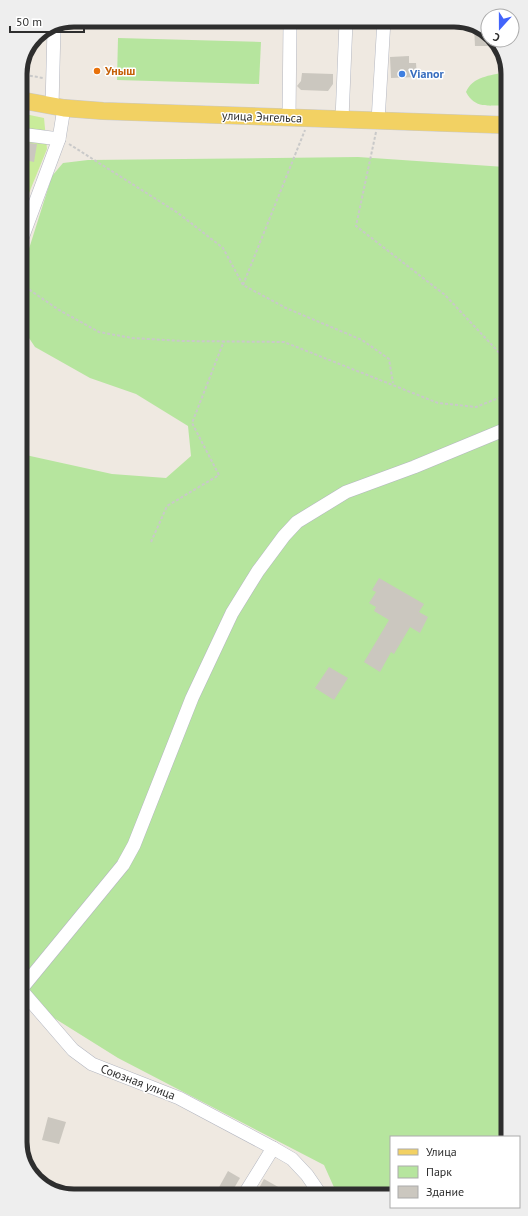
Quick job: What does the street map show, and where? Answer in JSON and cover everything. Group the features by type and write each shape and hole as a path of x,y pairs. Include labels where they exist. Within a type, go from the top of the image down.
{"main road":[{"name":"улица Энгельса","path":"27,101 58,107 310,119 501,125"}],"street":[{"path":"289,118 290,27"},
{"path":"342,119 346,27"},
{"path":"378,121 384,27"},
{"path":"27,223 59,139 58,107 53,80 54,32"},
{"path":"27,135 59,139"},
{"path":"27,984 123,865 134,844 192,698 232,613 258,571 284,536 297,522 346,492 414,467 501,430"},
{"name":"Союзная улица","path":"27,996 73,1050 92,1064 179,1098 273,1148 292,1159 307,1175 317,1189"},
{"path":"248,1189 273,1148"}],"path":[{"path":"27,75 53,80"},
{"path":"243,285 310,119"},
{"path":"378,121 356,226 445,296 501,355"},
{"path":"59,139 92,158 178,214 223,248 243,285 286,308 367,344 389,359 393,384"},
{"path":"27,288 59,310 99,332 132,338 284,342 438,403 476,407 501,397"},
{"path":"151,542 167,506 219,475 192,423 224,341"}],"green space":[{"path":"118,38 261,42 259,84 117,80"},
{"path":"501,73 501,106 478,104 466,92 477,80"},
{"path":"27,114 44,118 47,149 27,198"},
{"path":"358,157 501,167 501,1136 390,1136 390,1189 335,1189 324,1165 118,1058 27,1001 27,455 112,474 166,478 191,456 188,426 136,394 90,378 35,347 27,335 27,255 52,176 63,163 88,160"}],"building":[{"path":"474,32 480,36 480,46 475,46"},
{"path":"409,56 409,63 416,63 417,77 391,78 390,57"},
{"path":"302,73 333,74 333,84 328,91 301,90 297,86 301,81"},
{"path":"27,143 37,144 34,162 27,160"},
{"path":"379,578 424,604 419,612 428,617 420,633 410,627 394,654 391,652 380,672 364,662 389,620 374,611 376,607 369,603 376,592 372,590"},
{"path":"329,667 348,678 334,700 315,688"},
{"path":"48,1117 66,1122 59,1144 42,1140"},
{"path":"228,1171 240,1178 234,1189 218,1189"},
{"path":"264,1179 280,1188 261,1189 259,1188"}],"place":[{"name":"Уныш","path":"97,71"},
{"name":"Vianor","path":"402,74"}]}
